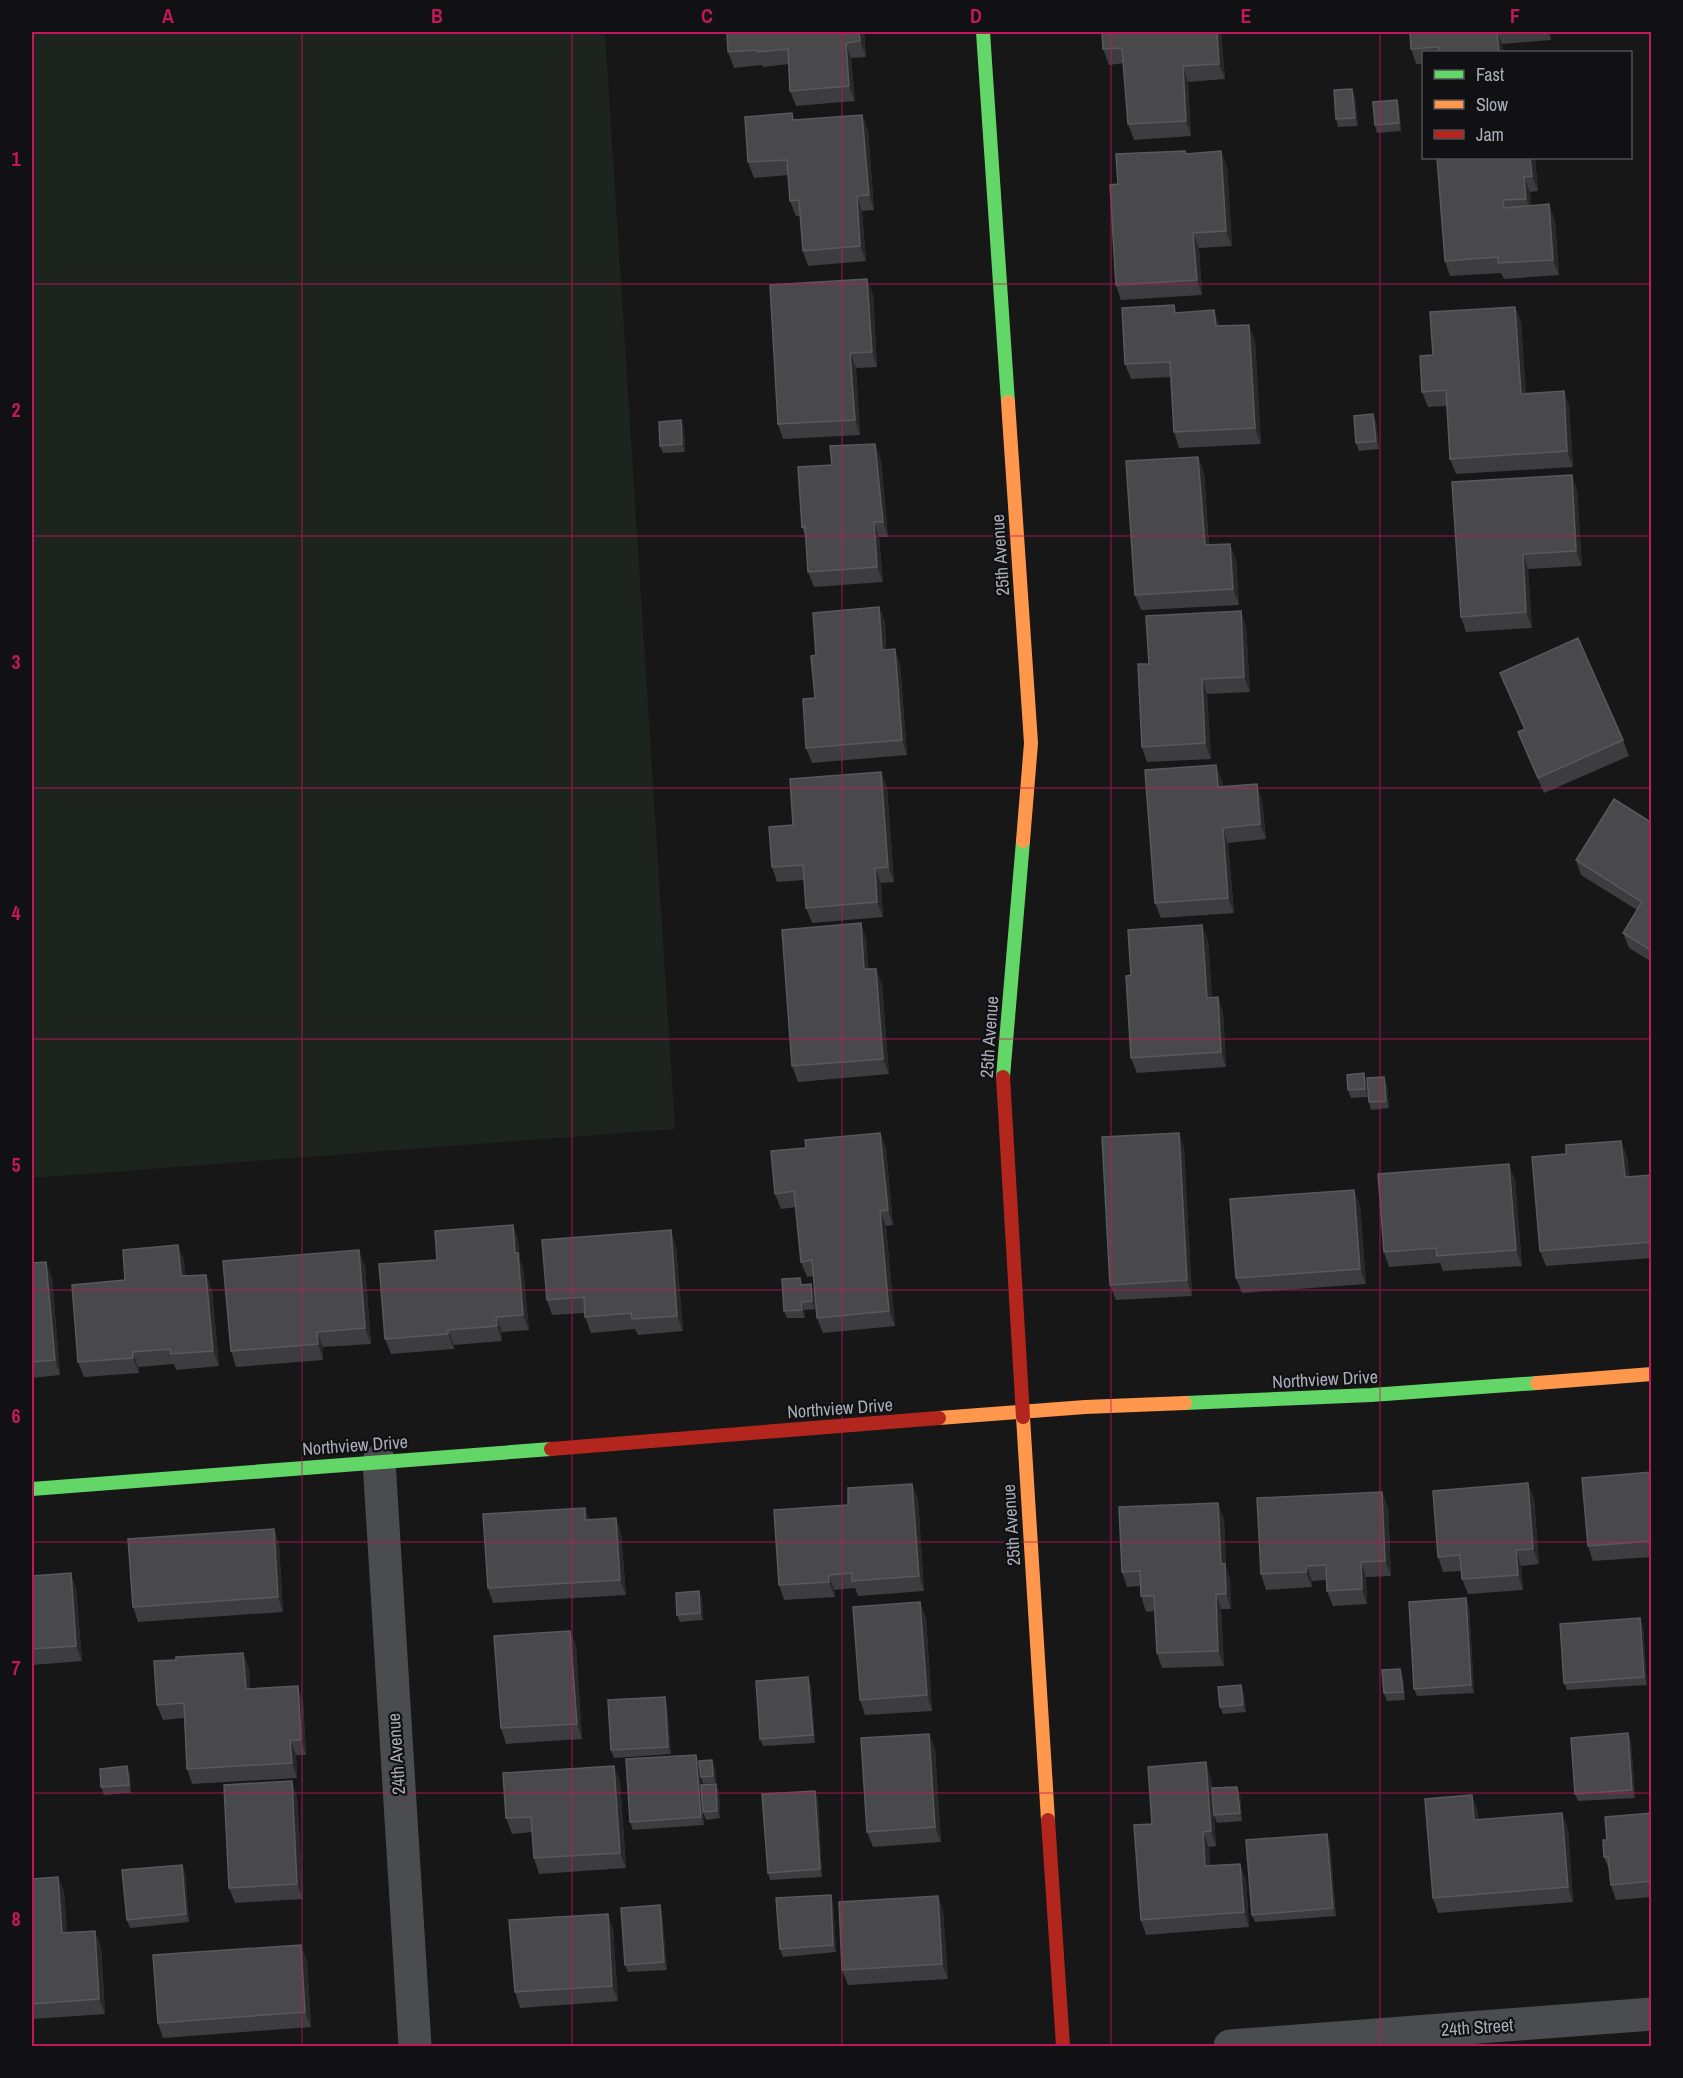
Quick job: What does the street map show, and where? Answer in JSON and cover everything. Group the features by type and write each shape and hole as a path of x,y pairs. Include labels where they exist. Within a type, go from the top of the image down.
{"street":[{"name":"25th Avenue","path":"983,32 1031,743 1003,1078 1063,2046"},
{"name":"Northview Drive","path":"32,1489 1085,1407 1371,1395 1652,1374"},
{"name":"24th Avenue","path":"379,1461 415,2046"},
{"name":"24th Street","path":"1230,2046 1652,2014"}],"shaded area":[{"path":"32,32 605,32 675,1129 32,1178"}],"building":[{"path":"727,32 859,32 860,41 846,43 849,86 790,91 788,49 728,52"},
{"path":"1102,32 1217,32 1219,64 1183,66 1186,121 1128,124 1122,48 1103,49"},
{"path":"1410,32 1497,32 1499,51 1439,51 1439,47 1411,49"},
{"path":"1352,89 1355,118 1336,119 1334,90"},
{"path":"1397,100 1399,123 1375,125 1373,102"},
{"path":"792,113 793,120 862,115 869,195 857,196 860,246 803,251 799,200 790,201 787,160 748,162 745,117"},
{"path":"1185,151 1186,154 1221,151 1226,231 1193,233 1197,280 1116,285 1110,185 1118,184 1116,154"},
{"path":"1437,159 1530,159 1532,176 1524,177 1526,199 1503,200 1504,208 1549,204 1553,260 1498,263 1498,257 1445,261"},
{"path":"867,279 872,352 850,353 855,420 778,424 770,285"},
{"path":"1174,305 1175,313 1214,310 1216,326 1249,325 1255,428 1174,432 1170,362 1125,364 1122,308"},
{"path":"1515,307 1521,394 1564,391 1567,451 1450,459 1446,390 1422,392 1420,356 1433,355 1430,312"},
{"path":"1373,414 1376,441 1356,443 1354,416"},
{"path":"681,420 682,444 660,446 659,422"},
{"path":"875,444 883,522 874,522 877,567 808,572 798,467 832,465 830,446"},
{"path":"1198,457 1205,545 1230,544 1233,589 1135,595 1126,461"},
{"path":"1572,475 1576,551 1523,554 1526,612 1461,617 1452,482"},
{"path":"879,607 882,650 895,649 902,740 806,748 803,699 815,698 811,656 816,655 813,613"},
{"path":"1241,611 1244,677 1202,679 1205,743 1142,747 1138,664 1149,664 1146,616"},
{"path":"1578,638 1623,740 1538,778 1518,732 1525,729 1500,673"},
{"path":"1216,765 1218,787 1257,784 1260,824 1223,828 1228,898 1155,903 1145,770"},
{"path":"881,772 888,867 875,868 877,902 806,908 803,865 772,867 769,827 793,825 790,779"},
{"path":"1614,799 1652,823 1652,951 1623,933 1642,902 1576,860"},
{"path":"861,923 864,969 876,969 883,1059 792,1066 782,930"},
{"path":"1202,925 1207,998 1218,997 1221,1052 1131,1058 1126,976 1131,975 1128,930"},
{"path":"1364,1073 1365,1089 1348,1090 1347,1075"},
{"path":"1384,1077 1386,1101 1369,1102 1367,1078"},
{"path":"880,1133 888,1210 880,1211 889,1311 817,1318 812,1260 801,1262 794,1191 775,1194 771,1151 806,1148 805,1140"},
{"path":"1179,1133 1187,1280 1110,1285 1102,1137"},
{"path":"1621,1141 1625,1177 1652,1175 1652,1242 1540,1251 1532,1157 1566,1154 1566,1145"},
{"path":"1509,1164 1516,1250 1437,1256 1436,1248 1384,1252 1378,1174"},
{"path":"1354,1190 1360,1269 1236,1278 1230,1199"},
{"path":"513,1225 515,1253 518,1253 523,1315 496,1317 497,1326 448,1330 448,1334 385,1339 379,1264 437,1260 435,1231"},
{"path":"671,1230 677,1316 632,1319 631,1313 585,1317 584,1297 547,1300 542,1240"},
{"path":"178,1245 181,1276 206,1275 213,1351 171,1354 170,1349 133,1352 133,1358 78,1362 72,1285 125,1280 123,1250"},
{"path":"359,1250 365,1328 317,1332 318,1344 231,1351 223,1261"},
{"path":"46,1262 55,1360 32,1362 32,1263"},
{"path":"800,1278 801,1285 811,1284 812,1301 801,1302 802,1310 784,1311 782,1279"},
{"path":"1652,1472 1652,1541 1588,1546 1582,1478"},
{"path":"1528,1483 1533,1549 1516,1550 1518,1575 1462,1579 1460,1555 1438,1557 1433,1491"},
{"path":"912,1484 919,1576 852,1581 852,1573 829,1575 829,1582 779,1585 774,1510 848,1505 848,1488"},
{"path":"1382,1492 1385,1561 1361,1562 1362,1589 1327,1591 1326,1565 1307,1566 1306,1572 1261,1574 1257,1498"},
{"path":"1218,1503 1221,1564 1225,1564 1226,1594 1216,1594 1218,1651 1157,1653 1154,1596 1141,1596 1140,1571 1122,1572 1119,1507"},
{"path":"585,1508 585,1520 616,1518 620,1580 488,1588 483,1514"},
{"path":"274,1529 278,1597 133,1607 128,1539"},
{"path":"71,1573 76,1646 32,1649 32,1576"},
{"path":"699,1591 700,1613 677,1615 676,1593"},
{"path":"1466,1598 1471,1685 1414,1689 1409,1602"},
{"path":"920,1602 927,1695 860,1700 853,1607"},
{"path":"1640,1618 1644,1677 1564,1683 1560,1624"},
{"path":"570,1631 577,1724 501,1728 494,1636"},
{"path":"243,1653 246,1689 298,1686 301,1740 290,1740 292,1763 187,1769 184,1703 157,1705 154,1661 176,1660 176,1657"},
{"path":"1400,1669 1403,1692 1384,1693 1382,1670"},
{"path":"808,1677 813,1735 760,1739 756,1681"},
{"path":"1241,1685 1243,1705 1220,1707 1218,1687"},
{"path":"665,1697 668,1747 611,1750 608,1700"},
{"path":"1628,1733 1632,1790 1575,1794 1571,1738"},
{"path":"929,1734 935,1827 867,1832 861,1738"},
{"path":"696,1755 701,1817 630,1822 626,1759"},
{"path":"712,1760 713,1776 701,1777 699,1761"},
{"path":"1206,1762 1211,1831 1203,1832 1205,1866 1240,1864 1244,1912 1141,1920 1134,1825 1152,1824 1148,1767"},
{"path":"127,1766 129,1785 101,1787 100,1769"},
{"path":"614,1766 620,1853 534,1858 531,1817 506,1818 503,1773"},
{"path":"292,1781 297,1884 229,1888 224,1785"},
{"path":"716,1784 717,1811 703,1812 701,1785"},
{"path":"1237,1787 1240,1813 1214,1815 1212,1788"},
{"path":"815,1791 820,1869 768,1873 762,1794"},
{"path":"1472,1795 1474,1820 1562,1813 1568,1887 1433,1898 1425,1799"},
{"path":"1652,1813 1652,1881 1611,1885 1608,1857 1604,1857 1603,1840 1607,1840 1605,1817"},
{"path":"1327,1834 1333,1908 1252,1915 1246,1840"},
{"path":"182,1865 186,1914 127,1920 122,1870"},
{"path":"58,1877 62,1933 95,1931 99,1999 32,2004 32,1879"},
{"path":"831,1895 833,1945 780,1949 776,1898"},
{"path":"938,1896 942,1964 842,1970 839,1902"},
{"path":"660,1905 664,1962 625,1965 621,1908"},
{"path":"608,1914 612,1986 515,1992 509,1920"},
{"path":"301,1945 305,2012 158,2023 153,1955"}],"traffic: fast":[{"path":"983,32 1008,402"},
{"path":"1003,1077 1023,841"},
{"path":"1185,1403 1371,1395 1537,1383"},
{"path":"32,1489 551,1449"}],"traffic: slow":[{"path":"1008,402 1031,743 1023,841"},
{"path":"1537,1383 1652,1374"},
{"path":"939,1418 1085,1407 1185,1403"},
{"path":"1023,1417 1048,1820"}],"traffic: jam":[{"path":"1003,1077 1023,1417"},
{"path":"551,1449 939,1418"},
{"path":"1048,1820 1063,2046"}]}
